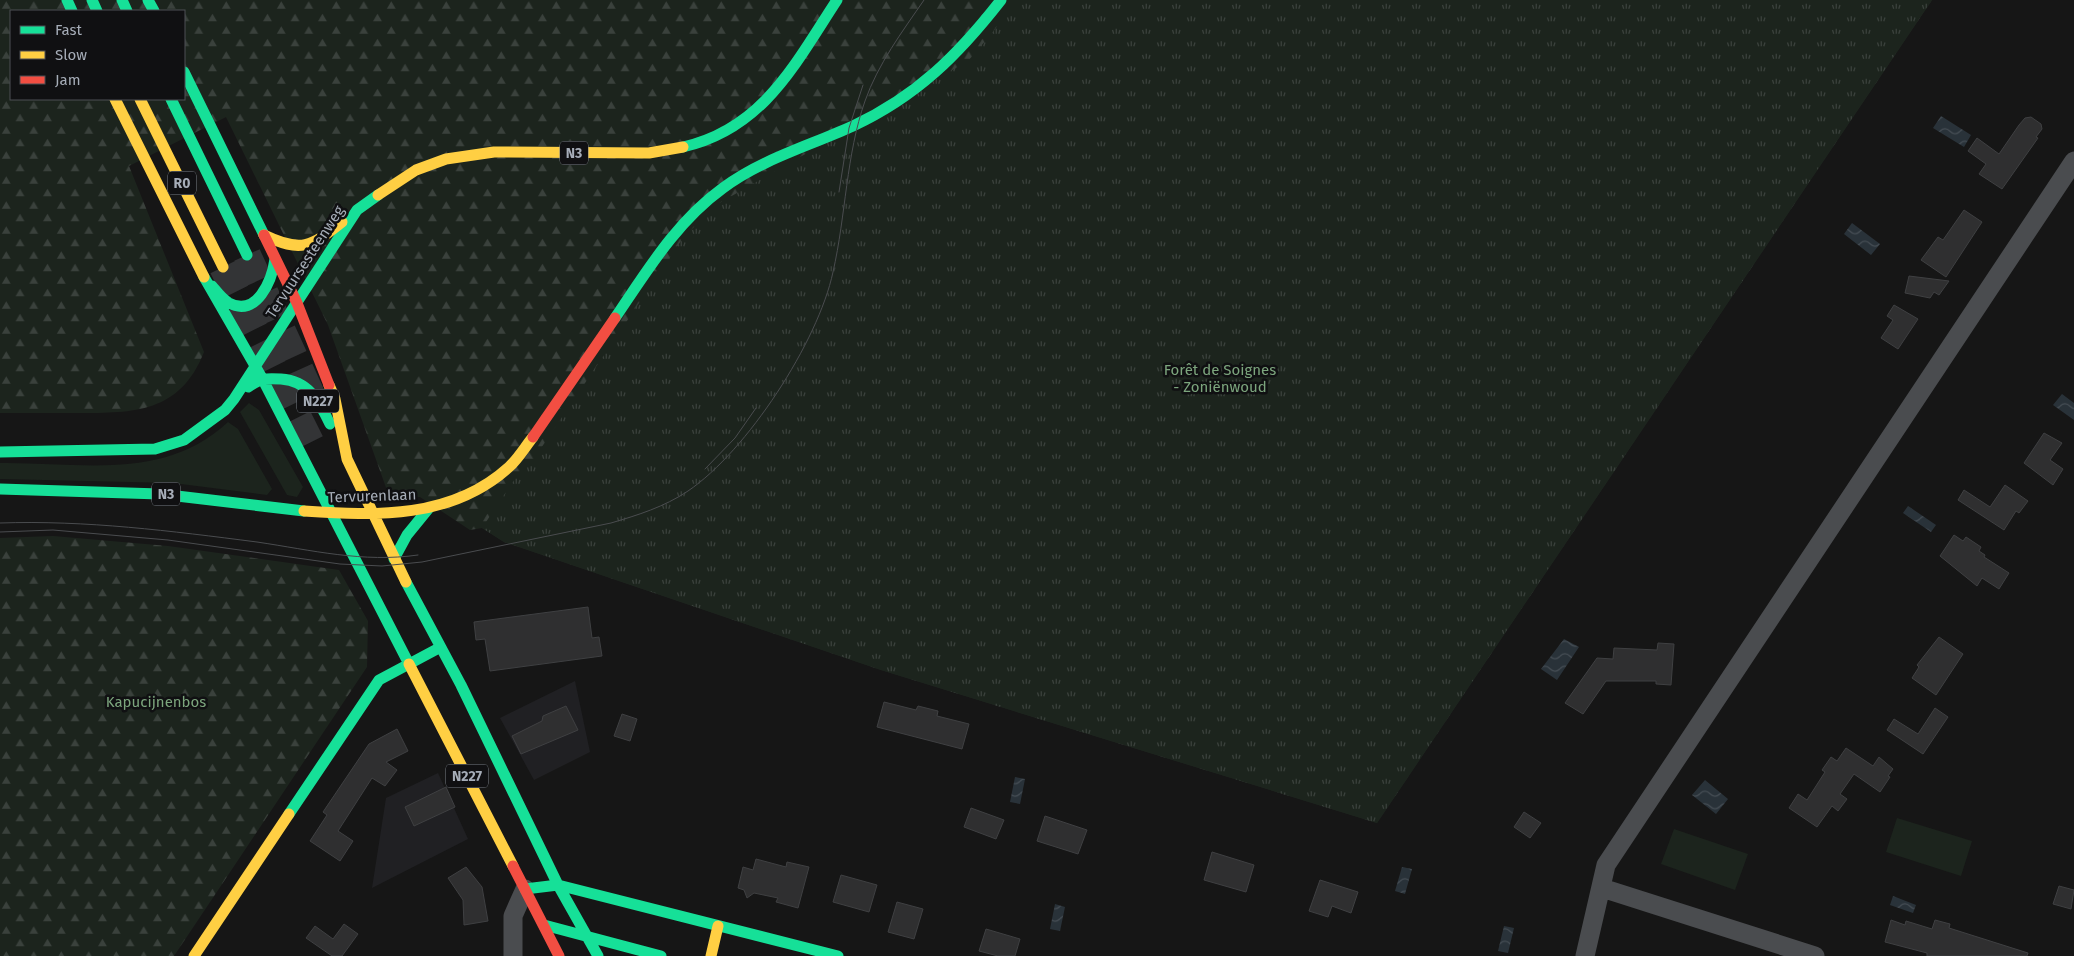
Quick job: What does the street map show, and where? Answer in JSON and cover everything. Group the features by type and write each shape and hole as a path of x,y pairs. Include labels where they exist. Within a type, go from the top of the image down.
{"main road":[{"name":"Tervuursesteenweg","path":"255,366 357,210 393,183 416,170 446,159 494,152 650,153 696,144 718,136 748,116 782,82 837,0"},
{"name":"Tervurenlaan","path":"0,489 160,494 280,510 330,513 397,512 430,508 453,502 471,494 510,466 535,434 656,258 694,212 713,194 759,166 858,124 918,88 960,52 1001,0"},
{"path":"185,74 297,303 335,400 348,459"},
{"path":"116,100 204,277 255,366"},
{"name":"R0","path":"140,100 223,267"},
{"name":"R0","path":"170,100 247,254"},
{"path":"264,236 282,245 301,248 317,242 357,210"},
{"path":"204,277 224,299 232,304 242,306 256,300 268,288 274,273 275,259"},
{"name":"N227","path":"255,366 559,956"},
{"name":"N3","path":"0,452 155,449 184,440 225,410 255,366"},
{"path":"236,395 262,378"},
{"name":"N227","path":"262,378 294,380 309,389 320,403 394,559 439,648 461,685 558,885 598,956"},
{"path":"394,559 407,535 430,508"},
{"path":"194,956 379,680 439,648"},
{"path":"525,889 558,885 838,956"},
{"path":"544,925 661,956"},
{"path":"711,956 718,926"}],"street":[{"path":"1585,956 1606,865 2074,161"},
{"path":"1602,888 1815,956"},
{"path":"513,956 513,916 525,889"}],"shaded area":[{"path":"575,681 590,752 534,780 500,718"},
{"path":"438,773 468,839 372,888 386,798"}],"green space":[{"name":"Forêt de Soignes - Zoniënwoud","path":"0,0 1932,0 1377,823 881,670 504,542 482,528 470,530 420,497 389,496 328,325 226,117 129,166 204,352 194,372 182,387 168,398 136,410 98,413 0,413"},
{"name":"Forêt de Soignes - Zoniënwoud","path":"1015,0 1932,0 1377,823 881,670 504,542 482,528 516,477 533,460 683,238 716,205 968,61 993,32"},
{"path":"249,403 259,410 303,487 297,497 287,495 240,412"},
{"path":"228,422 238,429 272,489 267,495 173,483 0,479 0,463 120,465 149,461 177,454 203,441"},
{"name":"Kapucijnenbos","path":"53,536 168,546 339,570 368,621 367,667 174,956 0,956 0,538"},
{"path":"1897,818 1972,841 1961,876 1886,852"},
{"path":"1674,829 1748,854 1735,890 1661,864"}],"water":[{"path":"1941,116 1971,135 1964,147 1933,128"},
{"path":"1852,223 1880,244 1871,255 1844,234"},
{"path":"2062,394 2074,403 2074,420 2053,405"},
{"path":"1908,506 1936,525 1931,532 1903,513"},
{"path":"1564,639 1579,647 1557,680 1541,669"},
{"path":"1015,777 1025,779 1020,804 1010,802"},
{"path":"1705,780 1728,799 1716,814 1692,795"},
{"path":"1402,867 1412,869 1405,894 1395,891"},
{"path":"1893,896 1916,905 1913,913 1890,905"},
{"path":"1055,904 1065,907 1060,931 1050,929"},
{"path":"1504,926 1514,928 1508,953 1498,951"}],"building":[{"path":"2031,117 2041,124 2042,129 2036,137 2038,138 2002,189 1979,174 1986,164 1968,151 1977,138 1999,154 2025,118"},
{"path":"1964,210 1982,222 1946,277 1921,260 1938,237 1943,240"},
{"path":"1909,276 1949,281 1939,295 1934,292 1930,298 1905,293"},
{"path":"1894,305 1918,319 1898,349 1881,338 1893,320 1887,316"},
{"path":"2044,433 2062,443 2050,460 2063,469 2053,485 2024,463"},
{"path":"2005,485 2028,501 2019,513 2016,511 2004,530 1958,500 1964,490 1990,507"},
{"path":"1954,535 1963,541 1966,537 1981,547 1979,551 1985,555 1984,557 2009,573 1999,589 1982,578 1977,586 1940,556"},
{"path":"588,607 592,638 599,637 602,656 490,671 485,639 476,640 474,622"},
{"path":"1939,637 1963,654 1936,695 1912,678 1919,667 1917,665"},
{"path":"1658,643 1674,644 1671,685 1656,684 1656,681 1606,681 1583,714 1565,703 1597,658 1613,659 1614,648 1657,650"},
{"path":"884,702 916,710 918,706 938,711 937,716 969,724 962,749 877,727"},
{"path":"566,706 578,730 521,754 512,736 542,721 543,716"},
{"path":"1935,708 1948,717 1923,754 1887,730 1894,719 1918,734"},
{"path":"622,714 637,719 630,741 614,736"},
{"path":"397,729 408,751 386,762 397,770 385,786 372,778 338,831 353,841 340,861 310,841 327,815 323,812 369,744"},
{"path":"1846,748 1873,766 1879,757 1893,769 1880,792 1854,774 1840,794 1847,799 1838,811 1832,806 1817,827 1789,808 1798,794 1807,800 1825,772 1822,770 1831,757 1837,761"},
{"path":"446,787 455,807 414,826 405,807"},
{"path":"971,808 1004,820 996,839 964,827"},
{"path":"1524,812 1541,823 1530,838 1514,827"},
{"path":"1045,816 1087,830 1078,854 1037,841"},
{"path":"1212,852 1254,865 1246,892 1204,880"},
{"path":"756,859 786,867 787,862 809,867 798,908 776,902 778,898 754,893 747,898 744,890 738,888 743,867 753,870"},
{"path":"466,867 482,887 488,921 464,925 463,900 448,878"},
{"path":"841,875 877,885 869,912 833,902"},
{"path":"1320,880 1358,892 1351,913 1332,906 1328,917 1309,911"},
{"path":"2059,886 2074,890 2071,909 2053,904"},
{"path":"897,902 923,909 914,939 888,932"},
{"path":"1891,920 1905,925 1906,921 1932,929 1935,920 1950,924 1949,928 2028,953 2027,956 1927,956 1927,953 1885,942"},
{"path":"344,924 358,934 342,956 332,956 306,938 315,926 333,939"},
{"path":"986,929 1020,939 1015,956 998,956 979,951"}],"tunnel":[{"path":"247,255 314,401"},
{"path":"223,267 315,452"}],"tram line":[{"path":"0,532 53,530 168,540 340,564 382,566 422,562 611,523 651,510 679,497 711,473 756,423 796,362 812,330 825,300 833,272 854,142 865,101 884,61 924,0"},
{"path":"839,192 849,128 863,85"},
{"path":"705,469 735,438 756,408"},
{"path":"0,523 64,523 128,527 257,542 357,557 418,555"}],"traffic: fast":[{"path":"67,0 72,10"},
{"path":"92,0 97,10"},
{"path":"122,0 127,10"},
{"path":"148,0 153,10"},
{"path":"683,147 711,138 735,125 756,109 791,70 837,0"},
{"path":"615,318 663,248 706,201 754,169 853,126 897,101 917,87 952,56 969,39 1001,0"},
{"path":"185,74 264,235"},
{"path":"171,100 247,255"},
{"path":"0,452 155,449 184,440 225,410 234,399 357,210 378,195"},
{"path":"212,286 229,303 239,306 248,305 255,301 267,286 275,259"},
{"path":"204,277 262,378 409,664"},
{"path":"248,387 260,380 267,379 281,379 299,384 306,388 317,400 330,424"},
{"path":"0,489 160,494 304,511"},
{"path":"394,559 407,535 429,508"},
{"path":"406,582 461,685 558,885 598,956"},
{"path":"289,814 379,680 439,648"},
{"path":"525,889 558,885 838,956"},
{"path":"544,925 661,956"}],"traffic: slow":[{"path":"116,100 204,277"},
{"path":"140,100 223,267"},
{"path":"378,195 416,170 446,159 494,152 649,153 683,147"},
{"path":"264,235 287,244 305,245 322,237 342,222"},
{"path":"329,385 335,399 347,459 406,582"},
{"path":"304,511 358,514 385,513 438,505 463,497 487,484 509,467 533,437"},
{"path":"409,664 513,866"},
{"path":"194,956 289,814"},
{"path":"711,956 718,926"}],"traffic: jam":[{"path":"264,235 297,303 329,385"},
{"path":"533,437 615,318"},
{"path":"513,866 559,956"}]}
